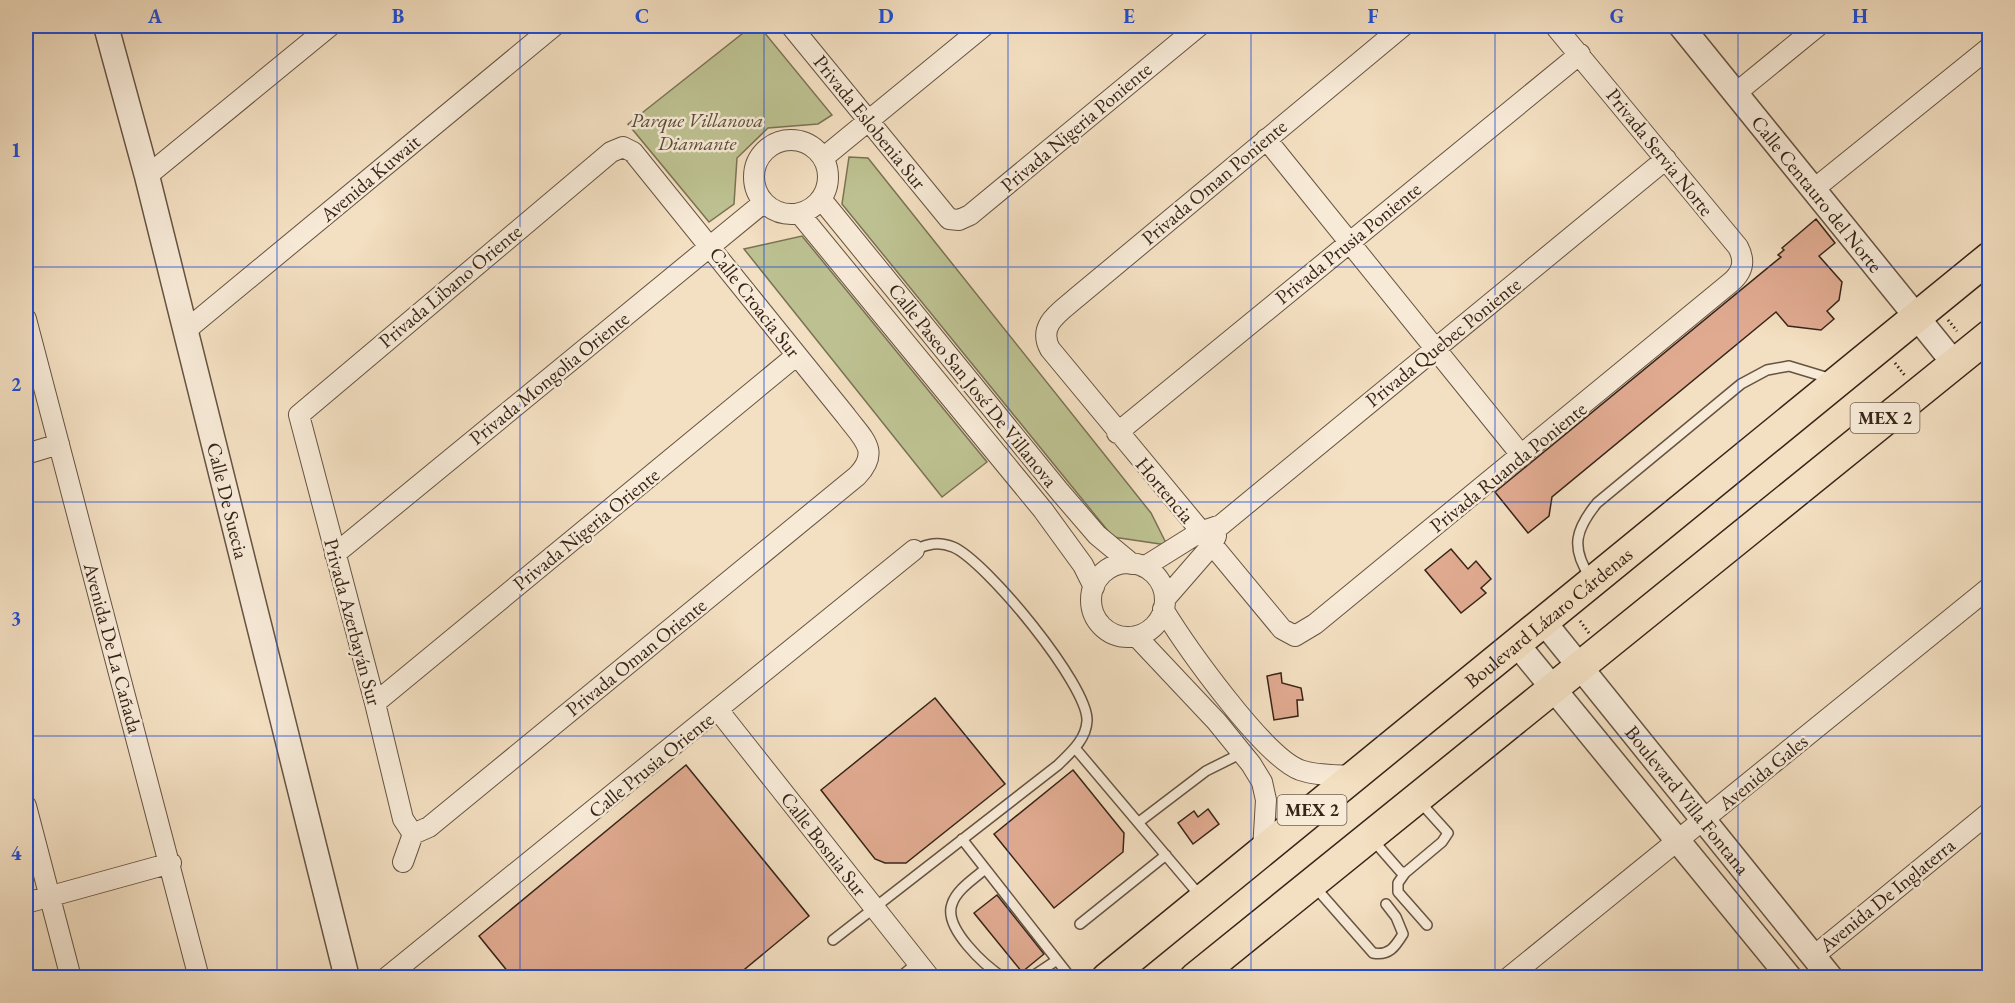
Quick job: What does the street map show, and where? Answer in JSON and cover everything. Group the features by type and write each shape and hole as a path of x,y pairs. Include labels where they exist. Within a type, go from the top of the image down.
{"main road":[{"name":"Boulevard Lázaro Cárdenas","path":"1107,978 1989,257"},
{"name":"MEX 2","path":"1195,978 1972,348"}],"street":[{"name":"Calle De Suecia","path":"106,26 147,176 347,978"},
{"path":"147,176 330,26"},
{"name":"Avenida Kuwait","path":"185,331 554,26"},
{"name":"Privada Eslobenia Sur","path":"791,26 949,219"},
{"path":"823,158 984,26"},
{"name":"Privada Nigeria Poniente","path":"949,219 958,220 970,215 1177,32 1199,26"},
{"name":"Privada Oman Poniente","path":"1050,349 1045,339 1045,330 1055,316 1403,26"},
{"name":"Privada Servia Norte","path":"1555,26 1743,256 1741,271 1730,283"},
{"name":"Calle Centauro del Norte","path":"1681,26 1814,189 1925,309 1972,348"},
{"path":"1736,93 1818,26"},
{"path":"1814,189 1989,47"},
{"name":"Privada Prusia Poniente","path":"1117,433 1580,54"},
{"path":"1266,139 1522,456"},
{"path":"791,140 809,144 823,158 828,178 821,199 815,205 799,213 783,214 763,203 757,194 753,176 755,166 765,150 772,144 791,140"},
{"name":"Calle Croacia Sur","path":"611,152 623,147 633,152 711,246 870,450 870,459 857,476"},
{"name":"Privada Libano Oriente","path":"300,425 299,415 303,408 611,152"},
{"name":"Privada Quebec Poniente","path":"1138,565 1206,538 1666,159"},
{"name":"Calle Paseo San José De Villanova","path":"821,199 982,398 1097,535 1138,565"},
{"name":"Privada Mongolia Oriente","path":"335,554 763,203"},
{"name":"Calle Paseo San José De Villanova","path":"799,213 964,412 1071,547 1094,587"},
{"name":"Privada Ruanda Poniente","path":"1282,629 1295,636 1308,630 1730,283"},
{"name":"Avenida De La Cañada","path":"26,319 171,863 198,978"},
{"name":"Hortencia","path":"1050,349 1117,433 1282,629"},
{"name":"Privada Nigeria Oriente","path":"375,703 797,355"},
{"path":"964,412 982,398"},
{"name":"Privada Azerbayán Sur","path":"300,425 408,827"},
{"path":"26,454 59,444"},
{"name":"Privada Oman Oriente","path":"408,827 429,827 857,476"},
{"path":"1206,538 1164,604 1154,627 1136,636 1113,634 1100,624 1091,602 1094,587 1101,575 1112,567 1138,565 1157,578 1164,604 1208,675 1261,739 1286,763 1316,774 1354,776"},
{"name":"Calle Prusia Oriente","path":"386,978 914,550"},
{"name":"Avenida Gales","path":"1508,978 1989,587"},
{"name":"Boulevard Villa Fontana","path":"1554,612 1590,657 1703,820 1830,978"},
{"path":"1136,636 1169,669 1242,753 1262,782 1266,800 1263,850"},
{"name":"Boulevard Villa Fontana","path":"1516,643 1787,977"},
{"name":"Calle Bosnia Sur","path":"718,710 930,978"},
{"path":"26,806 71,978"},
{"name":"Avenida De Inglaterra","path":"1814,956 1989,812"},
{"path":"403,862 408,827"},
{"path":"26,903 171,863"}],"lane":[{"path":"1592,581 1580,557 1577,543 1578,530 1585,518 1597,503 1741,384 1767,370 1789,366 1819,373 1837,381"},
{"path":"833,940 1058,765 1075,748 1084,734 1088,720 1075,683 988,573 954,547 941,543 928,544 914,550"},
{"path":"1075,748 1203,899"},
{"path":"1139,822 1206,771 1242,753"},
{"path":"1416,798 1448,833 1405,873 1398,883 1398,892 1427,925"},
{"path":"1370,836 1400,871 1405,873"},
{"path":"962,839 1071,978"},
{"path":"1080,924 1166,855"},
{"path":"985,869 956,896 951,905 950,917 964,940 980,958 1004,978"},
{"path":"1312,883 1373,952 1382,954 1395,948 1403,934 1396,917 1386,904"},
{"path":"1030,978 1057,960"},
{"path":"898,978 918,962"}],"path":[{"path":"1925,309 1972,348"},
{"path":"1880,346 1918,391"},
{"path":"1554,612 1590,657"}],"green space":[{"name":"Parque Villanova Diamante","path":"752,26 759,26 832,115 818,124 768,128 737,158 734,204 709,222 628,124"},
{"path":"849,157 868,158 1151,513 1167,545 1113,537 842,204"},
{"path":"802,236 987,462 942,497 744,249"}],"building":[{"path":"1816,219 1835,243 1819,256 1842,282 1839,300 1827,311 1834,319 1821,330 1788,326 1776,312 1552,497 1549,516 1528,533 1495,492 1781,257 1778,255 1784,250 1782,248"},
{"path":"1451,549 1468,569 1476,561 1491,579 1481,588 1486,593 1461,613 1425,570"},
{"path":"1281,673 1282,683 1301,688 1303,700 1297,700 1298,716 1274,720 1267,676"},
{"path":"935,698 1005,784 906,863 885,863 875,859 821,790"},
{"path":"686,765 809,916 734,978 513,978 479,936"},
{"path":"1073,770 1124,833 1123,852 1054,908 994,834"},
{"path":"1208,809 1219,824 1193,844 1178,823 1194,811 1198,817"},
{"path":"997,895 1044,954 1022,972 974,913"}]}
